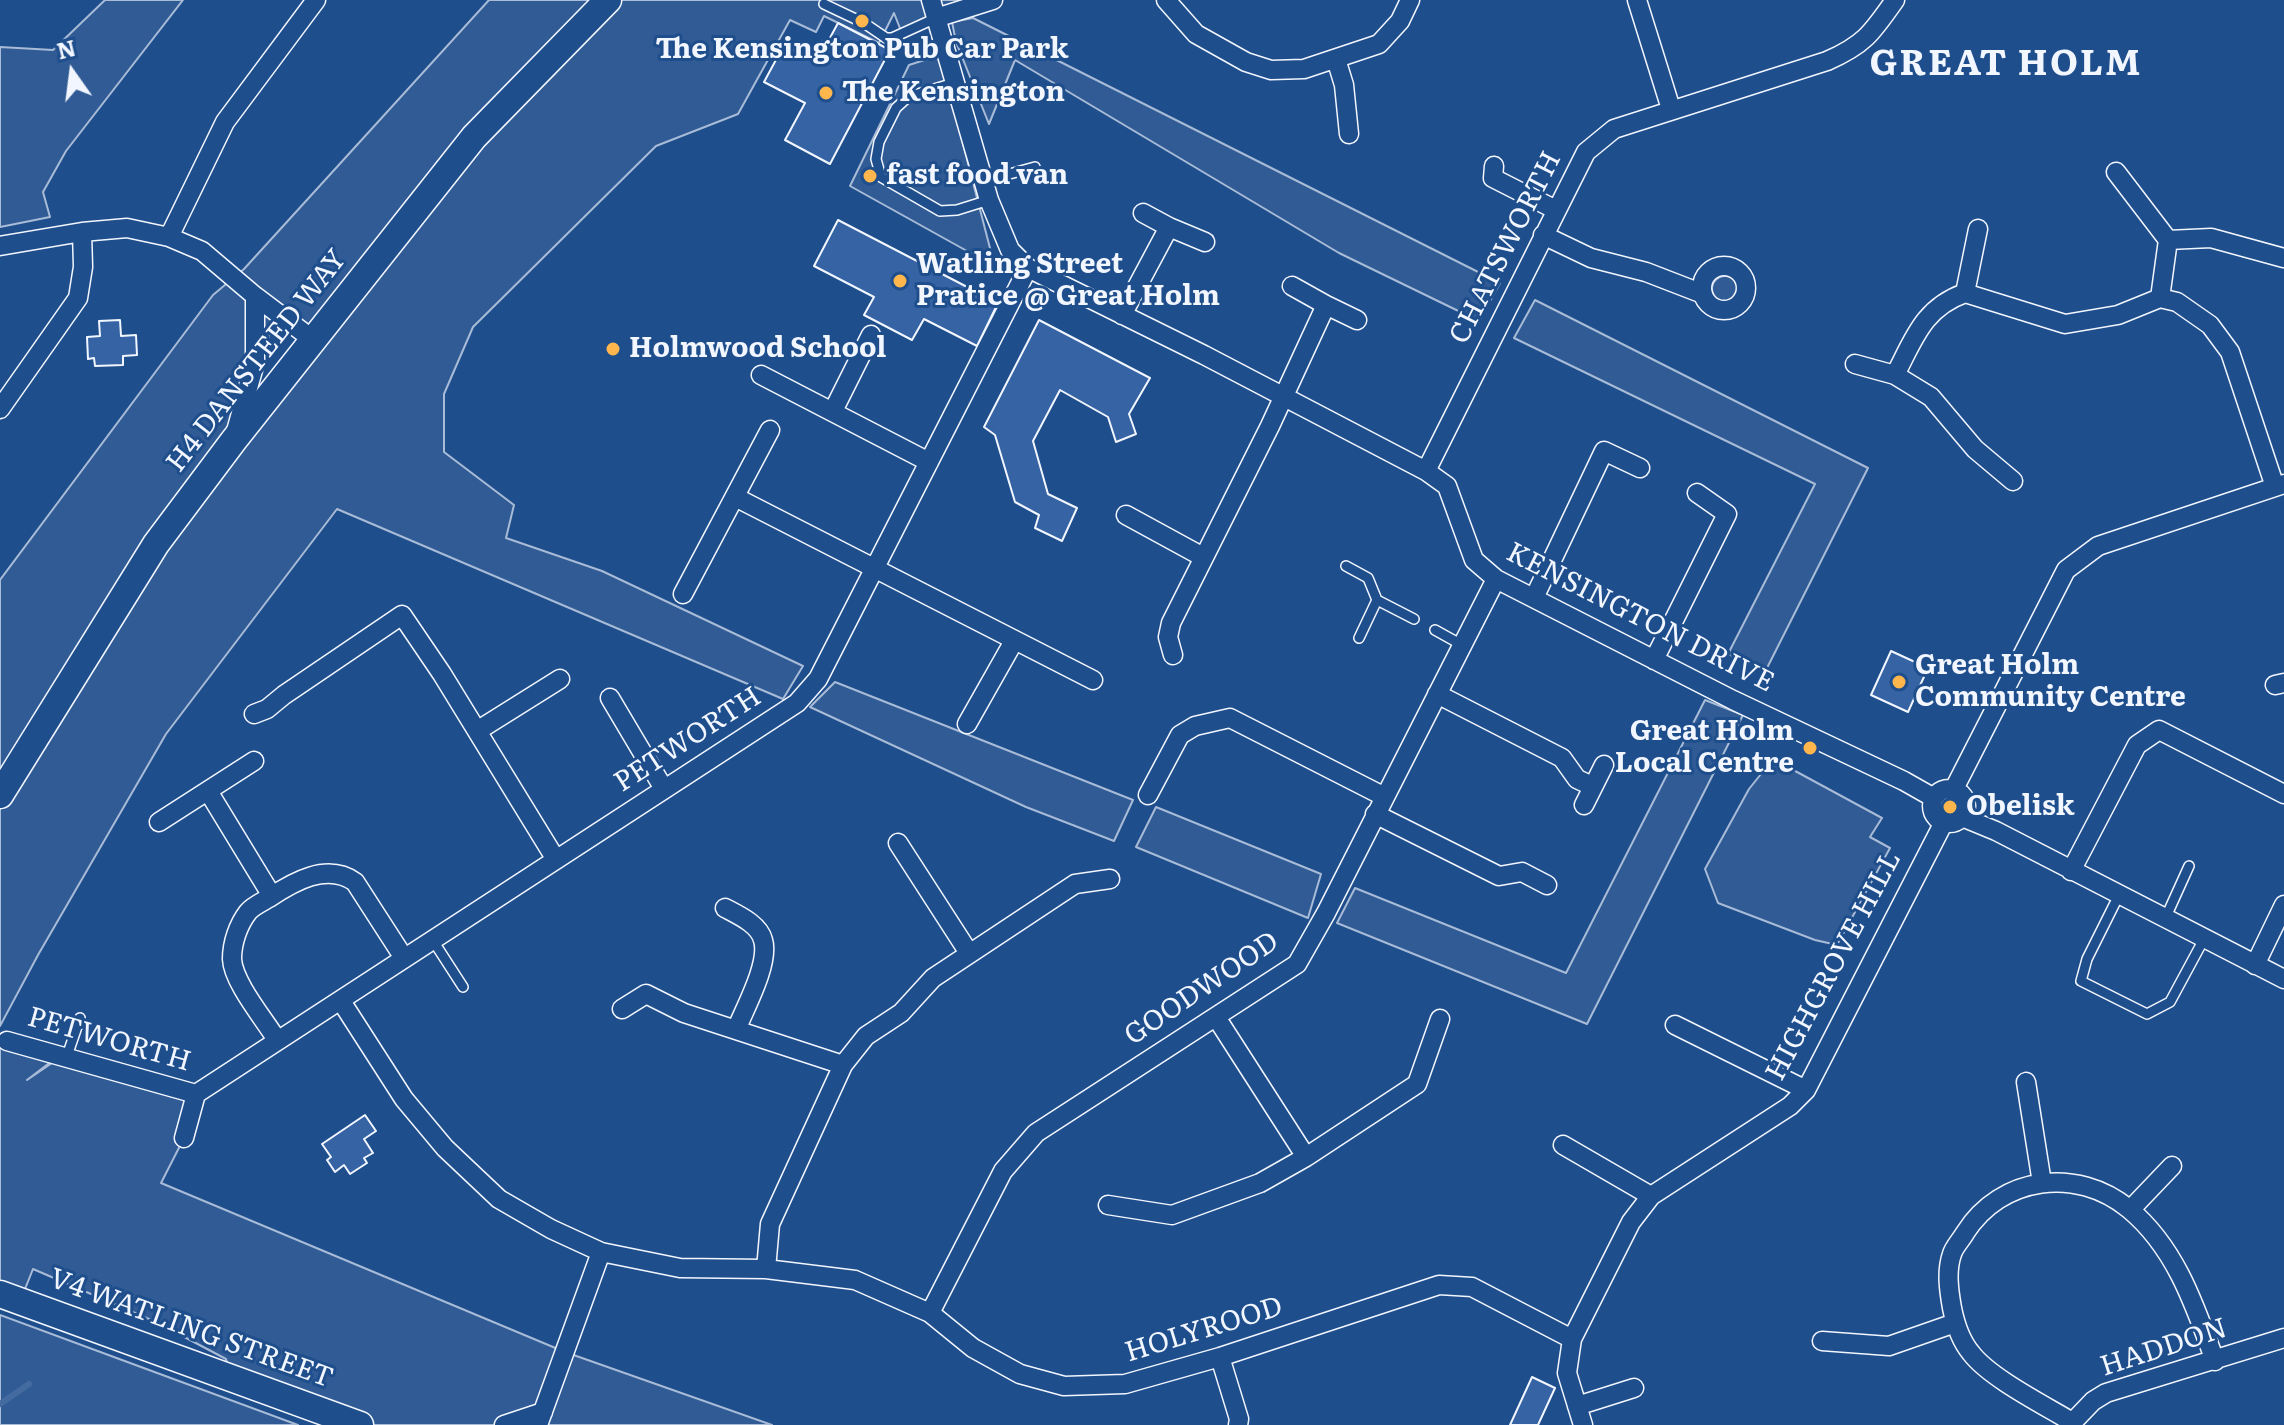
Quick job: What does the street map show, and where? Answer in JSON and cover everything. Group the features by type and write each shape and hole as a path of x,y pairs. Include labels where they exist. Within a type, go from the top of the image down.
{"street":[{"path":"169,237 225,122 316,0"},
{"name":"H4 DANSTEED WAY","path":"0,795 156,544 234,440 474,137 608,0"},
{"path":"933,9 993,0"},
{"path":"1166,0 1196,34 1246,62 1271,70 1304,69 1379,44 1400,21 1410,0"},
{"path":"1637,0 1671,109"},
{"name":"CHATSWORTH","path":"1426,471 1586,152 1614,129 1827,61 1852,50 1870,35 1895,0"},
{"name":"KENSINGTON DRIVE","path":"933,9 989,200 1010,250 1028,268 1426,471 1447,486 1474,560 1496,579 1934,798"},
{"path":"1336,59 1344,85 1349,134"},
{"path":"2116,172 2168,240 2160,298"},
{"path":"1488,176 1556,210"},
{"path":"1143,213 1205,242"},
{"path":"1122,315 1169,227"},
{"path":"0,246 127,228 169,237 202,251 312,339"},
{"path":"1965,293 1978,229"},
{"path":"0,409 78,298 83,267 82,232"},
{"path":"1543,235 1591,258 1646,272 1703,294"},
{"path":"2168,240 2211,238 2284,258"},
{"name":"PETWORTH","path":"184,1138 196,1094 797,703 818,679 1028,268"},
{"path":"1292,286 1357,320"},
{"path":"1895,375 1925,319 1946,300 1965,293 2065,324 2118,315 2160,298 2177,302 2210,325 2230,352 2280,486 2098,546 2066,570 1954,789"},
{"path":"234,440 255,363 255,296"},
{"path":"1173,655 1168,637 1171,623 1284,397 1326,305"},
{"path":"833,411 871,335"},
{"path":"1855,364 1895,375 1931,397 1975,449 2013,481"},
{"path":"761,375 929,462"},
{"path":"683,594 770,430"},
{"path":"1534,598 1604,451 1640,468"},
{"path":"1654,660 1727,514 1697,493"},
{"path":"735,497 1093,680"},
{"path":"1126,515 1203,557"},
{"name":"GOODWOOD","path":"930,1313 1003,1171 1036,1133 1297,964 1496,579"},
{"path":"254,714 267,709 402,615 555,858"},
{"path":"967,724 1014,641"},
{"path":"477,731 560,679"},
{"path":"1437,694 1562,758 1577,779 1592,786"},
{"path":"610,698 664,789"},
{"path":"1148,795 1180,735 1195,726 1230,718 1499,876 1522,872 1547,885"},
{"path":"2071,871 2137,745 2159,730 2284,794"},
{"path":"159,822 254,761"},
{"path":"1584,805 1604,765"},
{"path":"1954,789 1940,791 1934,798 1935,815 1996,831 2284,979"},
{"path":"1953,820 1965,812 1966,801 1954,789"},
{"path":"208,791 272,896"},
{"name":"HIGHGROVE HILL","path":"1583,1425 1567,1373 1572,1339 1631,1222 1651,1196 1790,1106 1806,1090 1953,820"},
{"path":"898,843 969,953"},
{"path":"277,1040 234,971 232,956 236,934 249,911 272,896 304,877 347,876 355,882 404,958"},
{"path":"766,1269 770,1224 843,1065 866,1036 901,1013 933,978 1075,884 1110,879"},
{"path":"2255,965 2284,905"},
{"path":"725,908 750,922 763,938 765,958 736,1030"},
{"path":"622,1009 646,994 684,1013 843,1065"},
{"name":"HOLYROOD","path":"341,1001 404,1099 445,1148 499,1199 551,1229 601,1252 680,1268 766,1269 855,1280 930,1313 973,1348 1020,1374 1064,1386 1125,1384 1220,1357 1439,1285 1472,1287 1572,1339"},
{"path":"1216,1017 1306,1157"},
{"path":"1108,1205 1172,1215 1260,1183 1306,1157 1417,1084 1440,1019"},
{"path":"1675,1025 1806,1090"},
{"name":"PETWORTH","path":"7,1041 196,1094"},
{"path":"2026,1082 2042,1183"},
{"path":"1563,1145 1651,1196"},
{"path":"2130,1210 2172,1166"},
{"path":"2071,1424 1989,1371 1971,1353 1955,1323 1948,1287 1952,1254 1976,1214 2007,1193 2042,1183 2070,1181 2101,1190 2130,1210 2164,1248 2191,1293 2215,1361"},
{"path":"504,1425 541,1418 601,1252"},
{"name":"V4 WATLING STREET","path":"0,1294 360,1425"},
{"path":"1822,1341 1889,1346 1955,1323"},
{"name":"HADDON","path":"2071,1424 2093,1401 2106,1393 2284,1338"},
{"path":"1220,1357 1239,1419 1238,1425"},
{"path":"1577,1406 1634,1388"}],"lane":[{"path":"824,4 864,23 886,38 903,36 933,9"},
{"path":"954,83 908,97 896,108 879,142 876,159 881,177 940,211 957,210 989,200"},
{"path":"984,181 1035,167"},
{"path":"1346,566 1368,578 1377,600 1414,619"},
{"path":"1359,638 1377,600"},
{"path":"1435,630 1462,645"},
{"path":"2165,919 2189,866"},
{"path":"2119,895 2087,959 2081,981 2147,1014 2170,1002 2204,939"},
{"path":"432,939 463,987"},
{"path":"67,1056 80,1018"}],"shaded area":[{"path":"105,0 183,0 66,151 43,192 50,217 0,227 0,47 53,50"},
{"path":"489,0 958,0 960,11 903,36 894,13 879,43 824,16 816,32 790,20 738,114 656,146 473,327 444,394 444,452 514,505 506,538 602,571 803,666 783,699 337,509 166,734 0,1026 0,580 213,295 244,269","holes":["277,313 311,340 235,436"]},
{"path":"973,18 1500,283 1479,321 1339,253 1015,60 989,124 956,42 952,22"},
{"path":"940,55 991,252 976,256 850,186 909,65"},
{"path":"1725,276 1734,280 1738,289 1734,298 1725,302 1716,298 1712,289 1716,280"},
{"path":"1535,300 1868,468 1766,670 1728,654 1815,484 1514,338"},
{"path":"835,682 1133,800 1114,841 1026,807 810,707"},
{"path":"1705,700 1743,715 1587,1024 1337,923 1355,888 1566,973"},
{"path":"1773,759 1882,818 1870,837 1890,848 1837,945 1815,940 1718,903 1705,869 1749,789"},
{"path":"1156,807 1321,874 1308,918 1136,847"},
{"path":"0,1038 61,1054 27,1080 55,1061 196,1094 184,1138 161,1183 565,1352 772,1425 360,1425 231,1378 226,1359 156,1322 33,1269 19,1304 0,1296"},
{"path":"0,1315 122,1360 298,1425 0,1425"}],"building":[{"name":"The Kensington","path":"838,23 890,50 830,164 785,140 805,103 764,82 784,45 817,62"},
{"name":"Watling Street Pratice @ Great Holm","path":"838,220 998,303 977,346 924,319 912,340 864,315 874,297 814,266"},
{"path":"120,320 121,336 136,335 137,355 123,356 123,365 95,366 94,358 88,359 87,337 100,336 99,321"},
{"path":"1039,320 1150,378 1129,414 1136,434 1116,442 1108,417 1060,390 1033,441 1048,494 1077,508 1062,541 1035,528 1039,515 1015,502 995,435 984,427"},
{"name":"Great Holm Community Centre","path":"1891,651 1928,668 1908,712 1871,695"},
{"path":"365,1115 376,1131 364,1139 373,1153 364,1158 367,1163 350,1174 344,1165 335,1172 327,1160 331,1157 322,1144"},
{"path":"1532,1377 1555,1388 1538,1425 1510,1425"}],"waterway":[{"path":"0,1404 29,1384"}],"place":[{"name":"The Kensington Pub Car Park","path":"862,21"},
{"name":"The Kensington","path":"826,93"},
{"name":"fast food van","path":"870,176"},
{"name":"Watling Street Pratice @ Great Holm","path":"900,281"},
{"name":"Holmwood School","path":"613,349"},
{"name":"Great Holm Community Centre","path":"1899,682"},
{"name":"Great Holm Local Centre","path":"1810,748"},
{"name":"Obelisk","path":"1950,807"}],"district":[{"name":"GREAT HOLM","path":"2006,64"}]}
